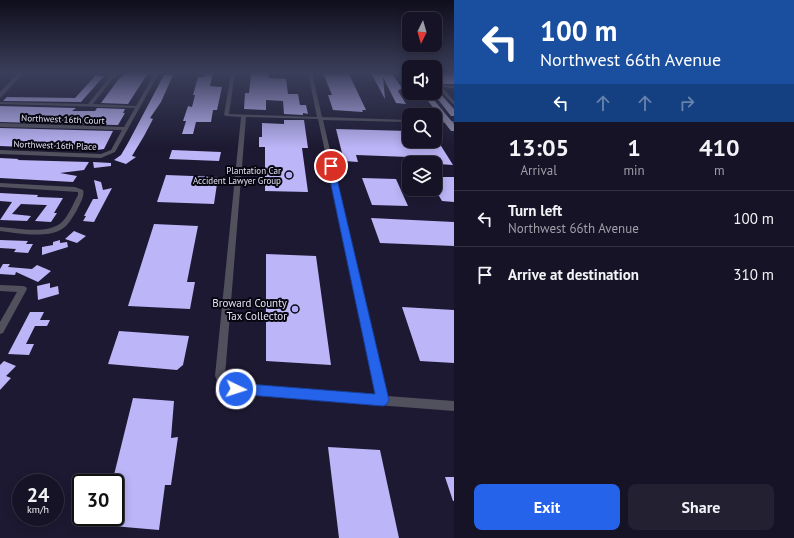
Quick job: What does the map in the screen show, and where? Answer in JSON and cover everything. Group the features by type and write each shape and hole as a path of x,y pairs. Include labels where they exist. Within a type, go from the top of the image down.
{"highway":[{"path":"443,98 454,114"},
{"path":"432,100 451,122 454,129"}],"street":[{"path":"89,106 95,98"},
{"path":"125,130 143,98"},
{"path":"229,98 226,115 402,121"},
{"path":"316,98 383,400"},
{"path":"0,103 138,107"},
{"path":"244,116 220,376 224,384 236,389 454,406"},
{"name":"Northwest 16th Court","path":"0,125 125,130"},
{"name":"Northwest 16th Place","path":"0,152 101,156 113,151 125,130"},
{"path":"0,186 75,189 81,191 81,195 63,226 56,230 46,232 0,229"},
{"path":"0,288 23,289 0,330"}],"building":[{"path":"6,98 84,98 81,102 3,101"},
{"path":"105,98 132,98 128,104 101,103"},
{"path":"152,98 163,98 150,118 153,119 132,156 136,157 126,164 114,160 121,155"},
{"path":"194,98 220,98 217,110 213,110 211,122 196,122 193,134 182,134 186,121 183,121 188,106 192,107"},
{"path":"245,98 299,98 300,105 306,105 308,114 284,114 283,101 266,100 266,110 244,109"},
{"path":"329,98 360,98 366,110 362,110 363,112 333,110"},
{"path":"394,98 402,98 406,104 396,103"},
{"path":"0,106 76,108 72,111 95,111 97,108 125,109 123,113 125,113 118,125 0,122"},
{"path":"284,120 304,120 308,148 302,148 308,192 265,191 265,147 259,147 259,137 262,137 262,123 284,124"},
{"path":"0,128 113,131 104,149 97,150 0,146"},
{"path":"336,129 402,131 402,148 442,147 453,165 442,164 442,156 402,157 356,155 358,162 344,161"},
{"path":"172,150 221,152 219,161 169,159"},
{"path":"0,158 19,159 17,160 89,162 84,170 60,173 77,176 73,182 0,178"},
{"path":"93,162 111,163 111,166 94,168"},
{"path":"166,175 218,177 214,204 157,202"},
{"path":"442,177 454,177 454,202 442,201 439,196 442,196"},
{"path":"362,178 396,179 402,196 404,196 408,206 372,205"},
{"path":"94,180 101,182 103,190 112,188 94,222 83,221 93,199 98,199"},
{"path":"0,193 63,198 54,213 57,213 51,222 35,221 47,205 21,204 12,214 31,216 27,221 0,220 12,202 0,201"},
{"path":"371,218 454,222 454,246 380,243"},
{"path":"154,224 198,226 187,282 195,282 190,309 128,306"},
{"path":"74,231 86,236 77,243 65,239"},
{"path":"0,240 28,241 26,244 33,244 28,253 14,252 16,249 0,248"},
{"path":"60,240 60,243 67,242 68,247 42,255 42,247 53,245 53,242"},
{"name":"Broward County Tax Collector","path":"266,254 316,256 331,365 266,361"},
{"path":"3,264 10,264 8,267 32,269 37,265 51,271 38,282 16,272 15,275 0,274 0,269"},
{"path":"50,283 50,288 58,286 59,294 38,300 37,286"},
{"path":"402,307 454,310 454,363 420,361"},
{"path":"30,312 44,312 40,320 50,320 47,326 35,326 26,344 34,344 29,355 8,354"},
{"path":"119,331 189,336 183,365 177,370 108,364"},
{"path":"4,361 16,366 6,376 11,378 0,390 0,365"},
{"path":"133,398 174,401 171,438 178,437 171,485 165,485 159,530 113,526 124,526 124,474 114,474"},
{"path":"328,447 380,450 399,538 339,538"},
{"path":"445,477 454,477 454,501 453,501"}],"place":[{"name":"Plantation Car Accident Lawyer Group","path":"289,175"},
{"name":"Broward County Tax Collector","path":"295,309"}],"route":[{"path":"236,389 383,400 331,166"}]}
